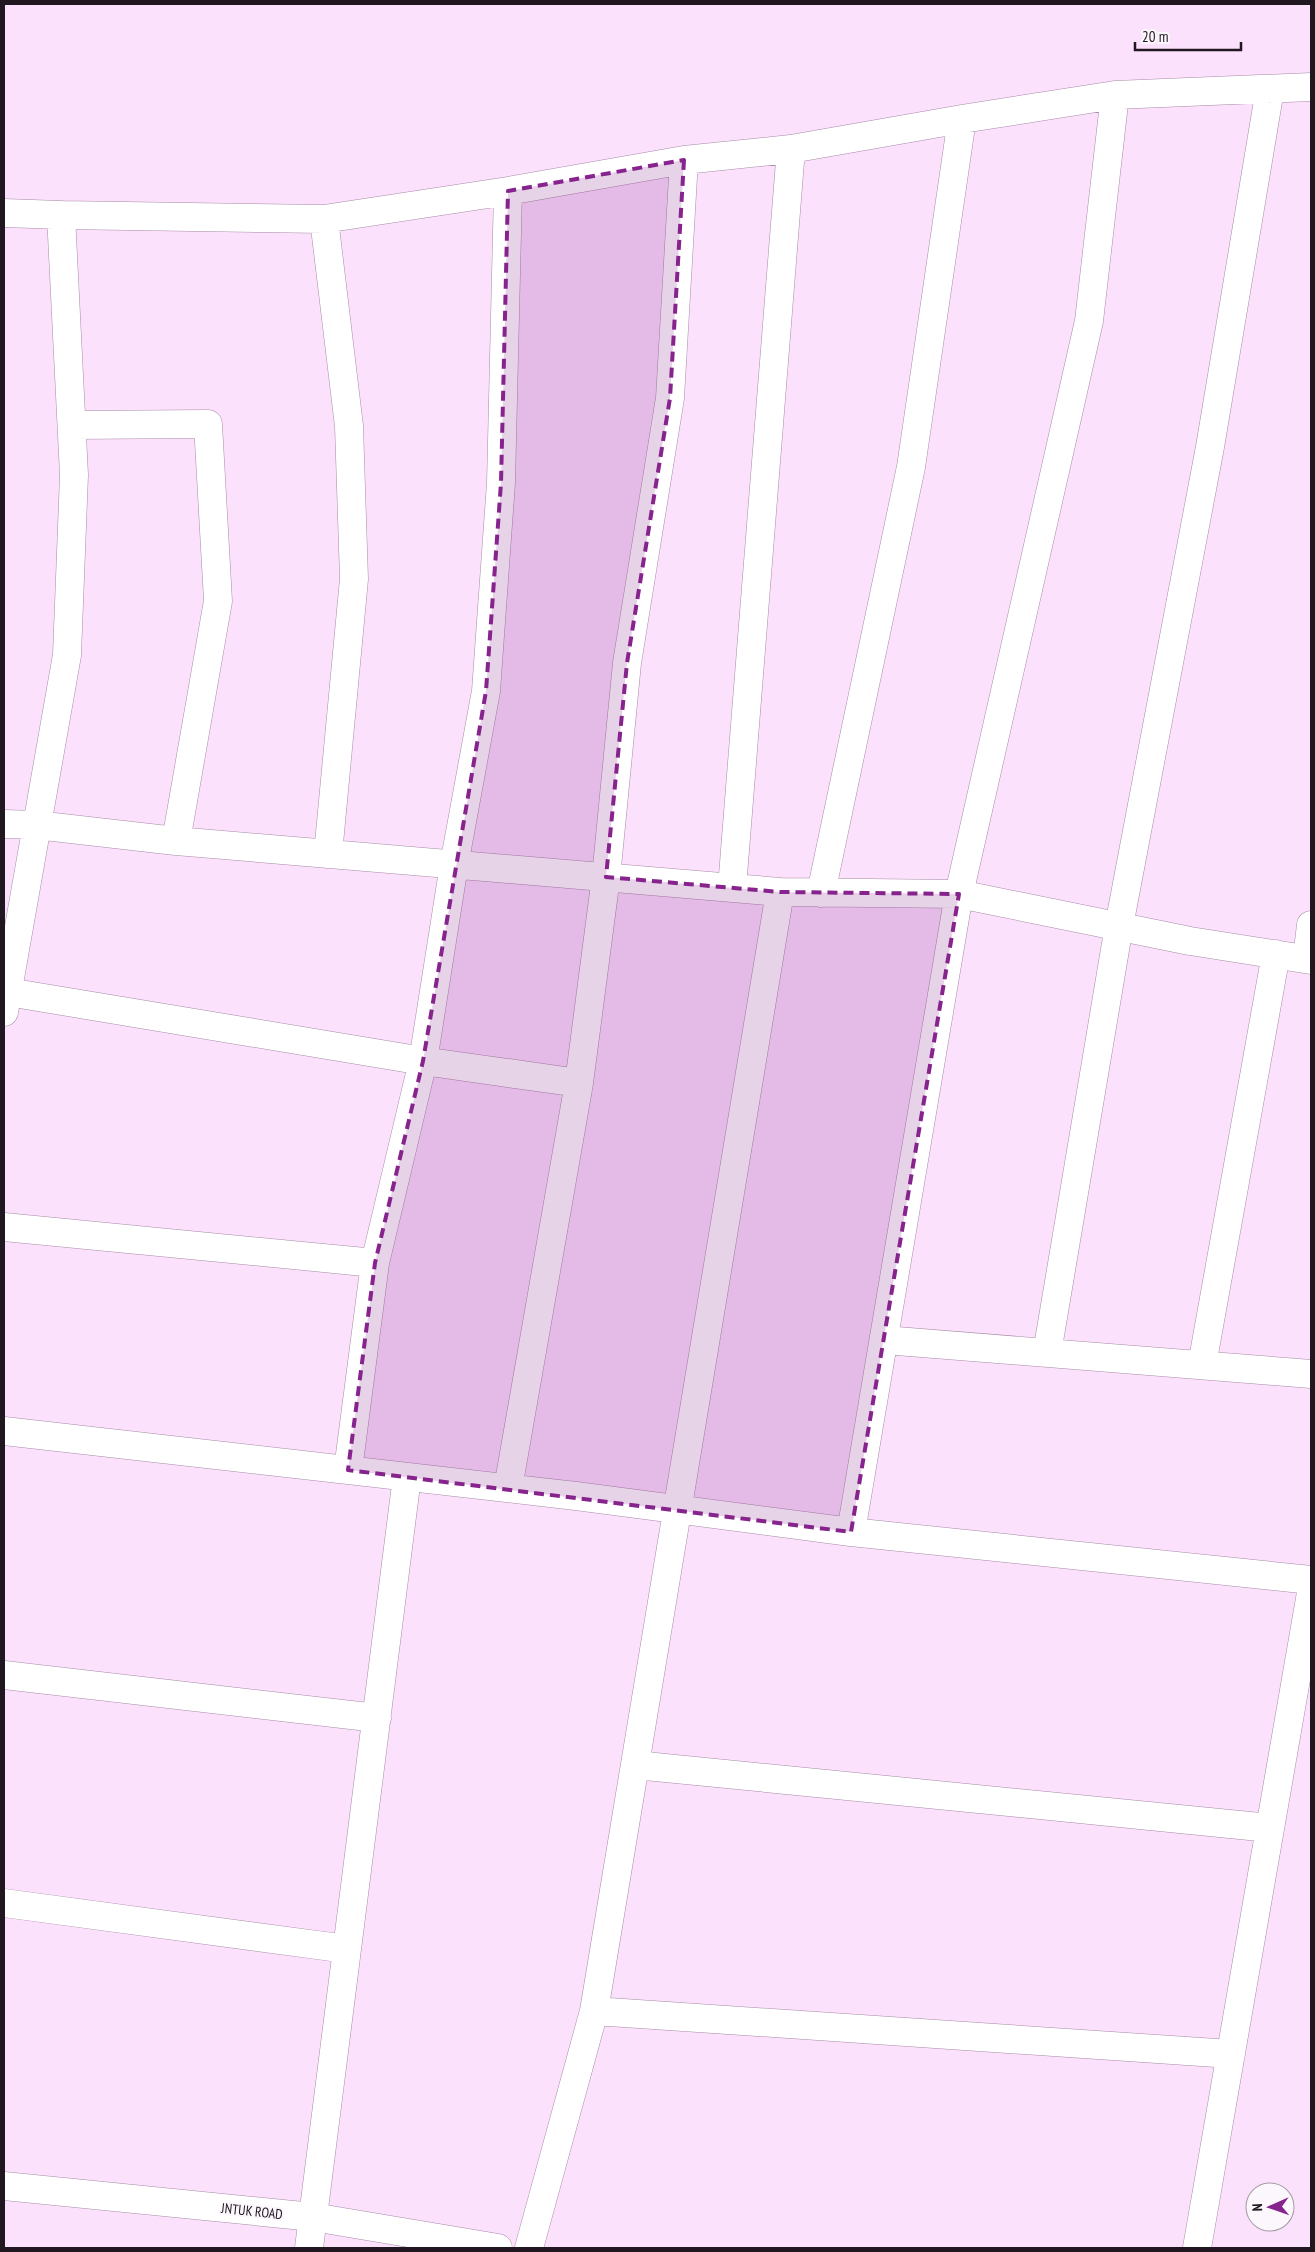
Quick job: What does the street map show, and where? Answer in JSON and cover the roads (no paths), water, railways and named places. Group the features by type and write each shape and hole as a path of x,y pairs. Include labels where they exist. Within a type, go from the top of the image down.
{"street":[{"path":"4,213 324,219 508,191 684,160 791,149 1115,95 1311,87"},
{"path":"1047,1353 1119,926 1210,447 1270,90"},
{"path":"852,1532 959,894 1089,321 1115,95"},
{"path":"821,893 911,467 962,119"},
{"path":"732,888 791,149"},
{"path":"508,1488 580,1083 606,877 627,663 670,398 684,160"},
{"path":"348,1470 375,1263 423,1061 454,865 486,691 501,483 508,191"},
{"path":"61,215 74,475 67,655 6,1002 580,1083"},
{"path":"324,219 348,426 354,579 328,854"},
{"path":"72,425 208,424 218,601 176,841"},
{"path":"4,824 36,825 176,841 780,892 959,894 1190,941 1309,959 1311,925"},
{"path":"529,2248 594,2011 780,892"},
{"path":"1202,1365 1276,954"},
{"path":"4,1227 375,1263"},
{"path":"884,1340 1311,1374"},
{"path":"4,1432 508,1488 852,1532 1311,1580"},
{"path":"309,2248 407,1477"},
{"path":"1197,2248 1311,1593"},
{"path":"4,1675 377,1718"},
{"path":"634,1765 1270,1828"},
{"path":"4,1903 347,1949"},
{"path":"594,2011 1231,2054"},
{"name":"JNTUK ROAD","path":"4,2186 313,2217 498,2248"}]}
